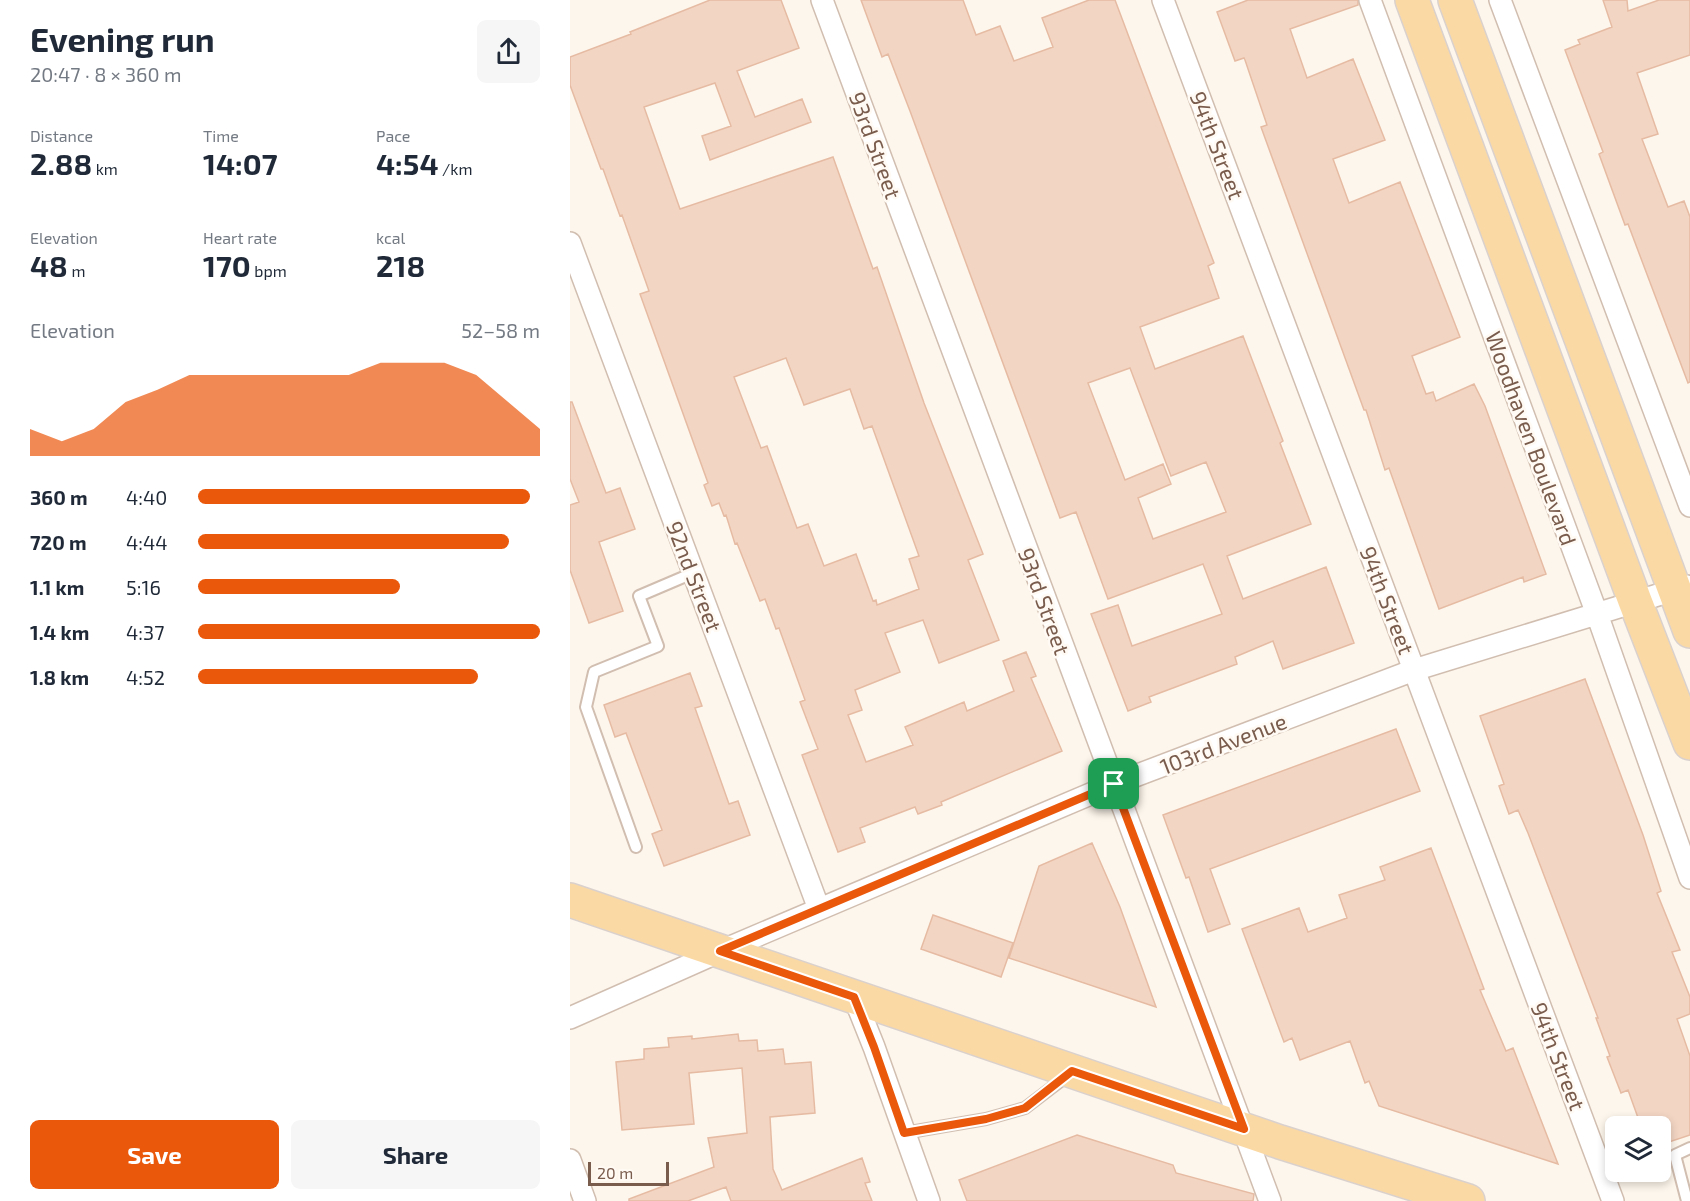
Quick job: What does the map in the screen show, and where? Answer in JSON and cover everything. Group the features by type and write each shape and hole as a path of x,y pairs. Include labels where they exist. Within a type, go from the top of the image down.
{"main road":[{"name":"Woodhaven Boulevard","path":"1412,0 1690,743"},
{"path":"1455,0 1682,587 1690,631"},
{"path":"570,900 1244,1129 1468,1201"}],"street":[{"name":"93rd Street","path":"822,0 1270,1201"},
{"name":"94th Street","path":"1163,0 1613,1201"},
{"name":"Woodhaven Boulevard","path":"1370,0 1597,614 1690,878"},
{"path":"1500,0 1690,506"},
{"name":"92nd Street","path":"570,243 819,909"},
{"name":"103rd Avenue","path":"570,1018 720,951 1114,784 1414,670 1682,587"},
{"path":"854,997 929,1201"},
{"path":"570,1160 585,1201"}],"lane":[{"path":"636,847 586,707 594,672 658,646 639,596 693,573"},
{"path":"904,1133 986,1119 1025,1108 1072,1071"},
{"path":"1688,1201 1675,1155 1690,1148"}],"building":[{"path":"710,0 781,0 799,48 737,71 755,117 802,99 811,122 710,160 702,136 731,126 715,83 644,107 680,209 833,157 873,269 877,267 924,403 983,554 968,560 999,640 939,663 923,620 885,633 900,672 855,690 862,710 848,715 866,762 913,745 905,727 964,702 967,711 1014,691 1003,661 1026,652 1036,676 1031,678 1062,751 941,802 942,805 918,814 915,807 860,828 865,842 838,852 802,755 818,749 800,702 805,700 779,628 776,629 765,599 760,601 737,543 735,544 726,515 724,516 719,503 712,506 704,485 708,483 640,294 649,291 622,215 620,216 603,169 601,169 570,85 570,57 631,34 630,32","holes":["786,358 804,405 850,389 864,429 872,426 919,556 909,559 919,589 877,605 876,600 873,601 856,554 824,566 808,524 797,528 767,446 761,448 734,377"]},
{"path":"861,0 963,0 976,35 1000,26 1014,61 1053,47 1042,18 1089,0 1115,0 1214,263 1208,266 1219,298 1140,327 1155,369 1243,336 1283,441 1280,443 1311,524 1227,556 1243,599 1326,567 1354,643 1283,669 1273,641 1235,657 1237,664 1149,697 1151,702 1128,711 1091,614 1118,605 1132,646 1222,614 1203,564 1108,599 1076,512 1060,518 888,54 882,57","holes":["1130,368 1171,476 1206,462 1226,512 1153,539 1138,498 1171,484 1163,464 1125,480 1088,383"]},
{"path":"1248,0 1358,0 1358,5 1290,29 1307,78 1353,59 1385,140 1333,159 1349,203 1400,182 1460,337 1412,356 1426,394 1433,392 1436,401 1474,384 1485,406 1546,574 1524,582 1523,577 1439,609 1389,468 1385,470 1366,410 1364,410 1261,127 1267,125 1245,60 1244,58 1235,61 1217,12"},
{"path":"1603,0 1627,0 1628,11 1659,0 1690,0 1690,55 1637,73 1658,134 1642,139 1668,207 1684,201 1690,217 1690,382 1688,383 1628,224 1625,225 1599,154 1603,152 1565,50 1580,44 1578,40 1612,27"},
{"path":"570,402 572,402 606,493 620,488 635,529 599,542 623,611 589,623 570,570 570,505 579,502 570,479"},
{"path":"690,673 702,706 695,708 729,804 738,801 750,835 664,866 652,834 662,830 626,733 615,737 604,705"},
{"path":"1585,679 1643,835 1661,891 1657,893 1680,950 1672,952 1690,997 1690,1014 1677,1019 1690,1056 1690,1135 1671,1141 1671,1116 1637,1116 1628,1090 1621,1093 1607,1057 1610,1056 1596,1018 1598,1018 1528,833 1518,810 1509,814 1499,786 1504,784 1480,716"},
{"path":"1396,729 1420,791 1210,869 1230,924 1208,932 1189,877 1186,878 1163,815"},
{"path":"1092,843 1120,907 1156,1007 1009,958 1039,866"},
{"path":"1431,848 1484,989 1480,990 1506,1051 1513,1048 1558,1164 1379,1106 1369,1081 1365,1083 1350,1041 1300,1060 1292,1038 1284,1042 1242,929 1299,908 1308,932 1347,918 1339,895 1385,880 1380,867"},
{"path":"933,915 1013,943 1001,977 921,949"},
{"path":"738,1034 739,1041 757,1040 758,1051 783,1049 785,1064 811,1062 815,1113 770,1117 773,1169 782,1190 862,1158 870,1182 865,1183 872,1201 731,1201 726,1187 688,1201 629,1201 629,1199 714,1167 708,1138 747,1133 742,1068 689,1073 694,1124 622,1130 616,1062 644,1059 644,1049 669,1047 668,1038 692,1036 692,1039"},
{"path":"1077,1135 1173,1165 1176,1173 1254,1194 1253,1201 967,1201 959,1180"}],"route":[{"path":"1114,784 1218,1066 1244,1129 1072,1071 1025,1108 986,1119 904,1133 854,997 720,951 790,922 1114,784"}]}
